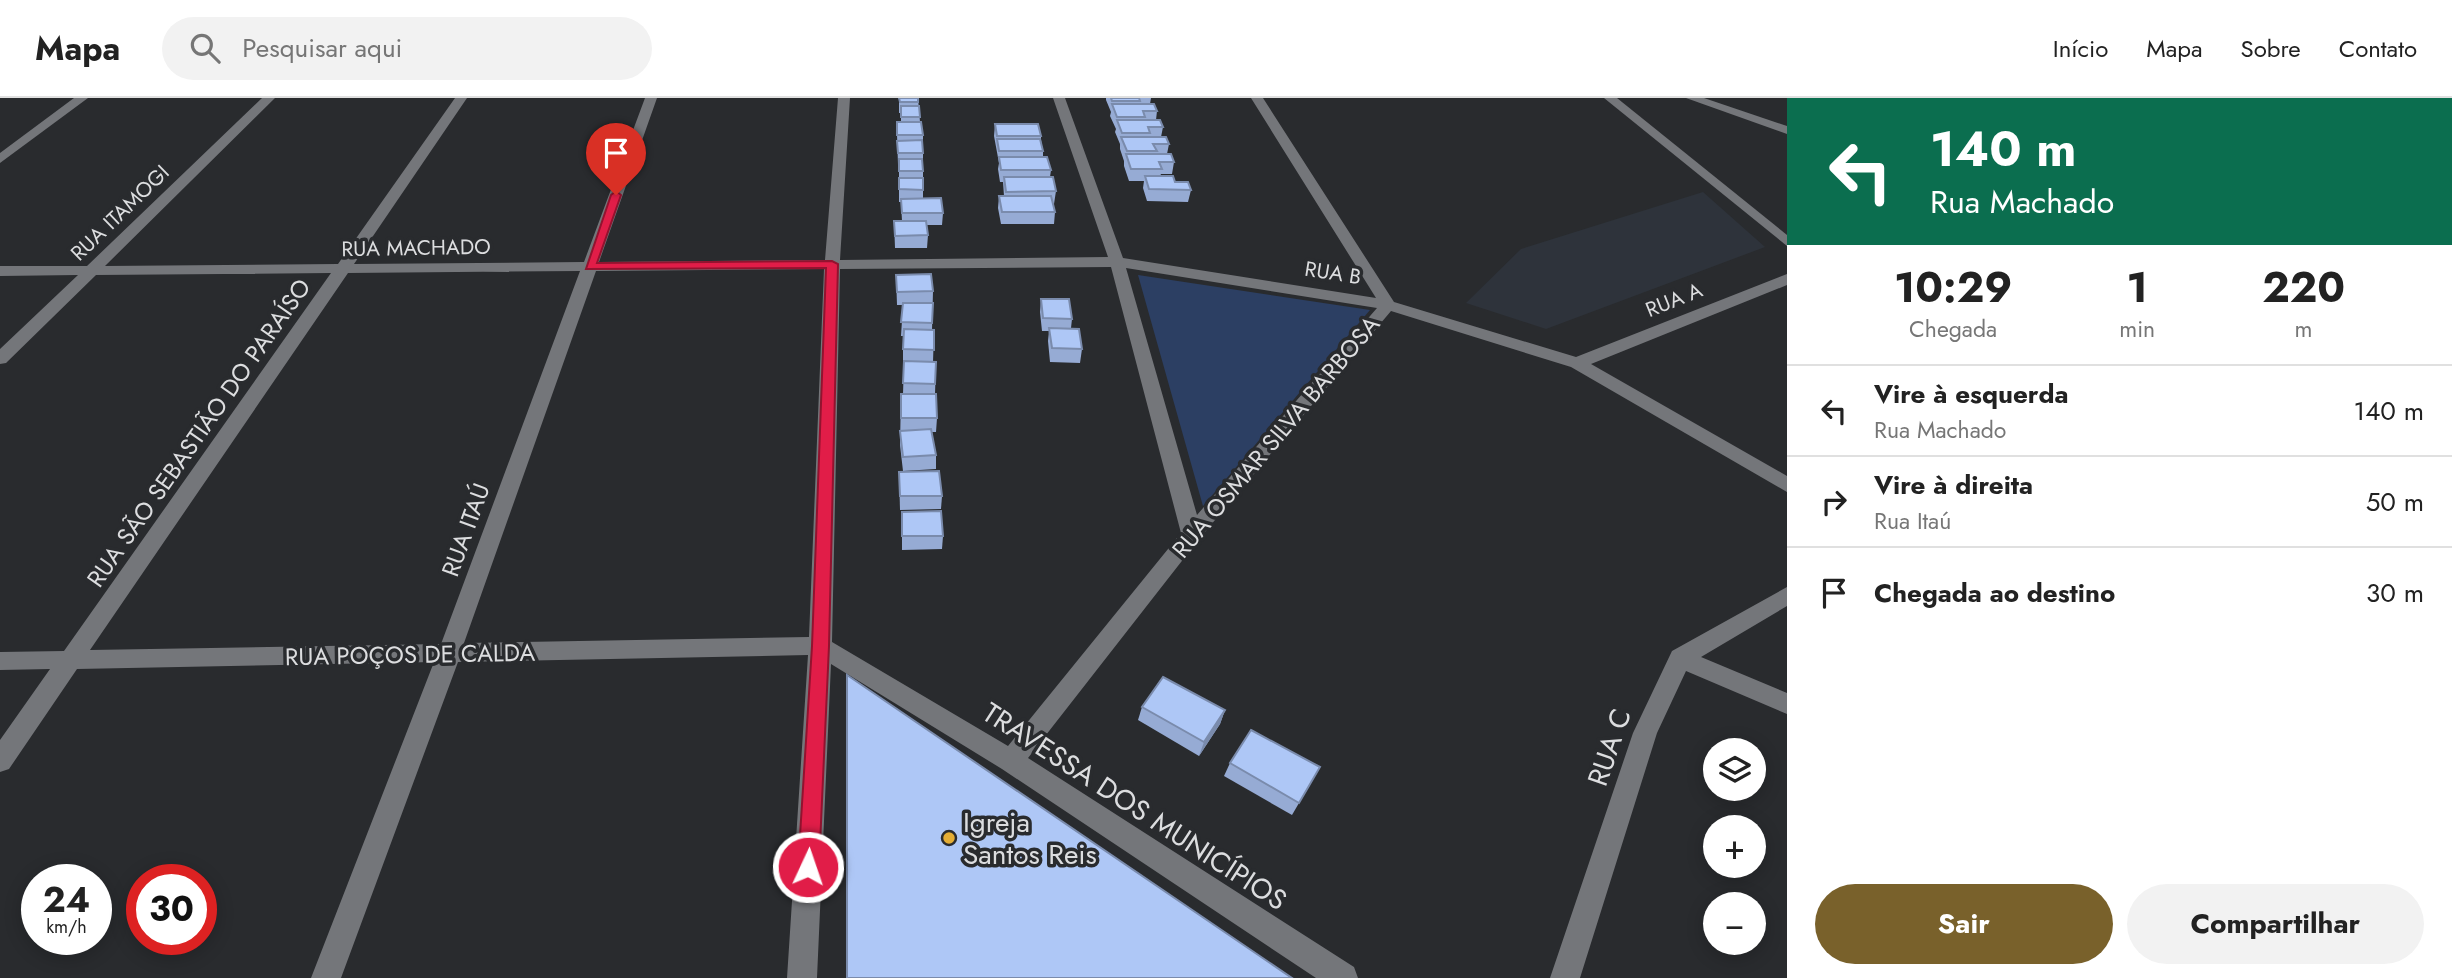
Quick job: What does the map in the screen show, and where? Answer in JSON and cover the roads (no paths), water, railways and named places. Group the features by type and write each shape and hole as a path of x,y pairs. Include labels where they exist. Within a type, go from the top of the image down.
{"street":[{"path":"0,159 82,98"},
{"name":"RUA ITAMOGI","path":"0,359 269,98"},
{"name":"RUA SÃO SEBASTIÃO DO PARAÍSO","path":"0,761 461,98"},
{"name":"RUA ITAÚ","path":"326,978 449,654 651,98"},
{"path":"803,978 820,646 832,264 844,98"},
{"path":"1059,98 1116,262 1192,534"},
{"name":"RUA OSMAR SILVA BARBOSA","path":"1011,761 1192,534 1388,304 1257,98"},
{"path":"1609,98 1787,242"},
{"path":"1692,98 1787,130"},
{"name":"RUA B","path":"832,264 1116,262 1388,304 1577,363 1787,485"},
{"name":"RUA MACHADO","path":"0,271 832,264"},
{"name":"RUA A","path":"1577,363 1787,279"},
{"path":"1680,658 1787,595"},
{"name":"RUA POÇOS DE CALDA","path":"0,661 820,646"},
{"name":"TRAVESSA DOS MUNICÍPIOS","path":"820,646 1011,761 1343,978"},
{"path":"1680,658 1787,704"},
{"name":"RUA C","path":"1565,978 1646,733 1680,658"}],"place":[{"name":"Igreja Santos Reis","path":"949,838"}]}
